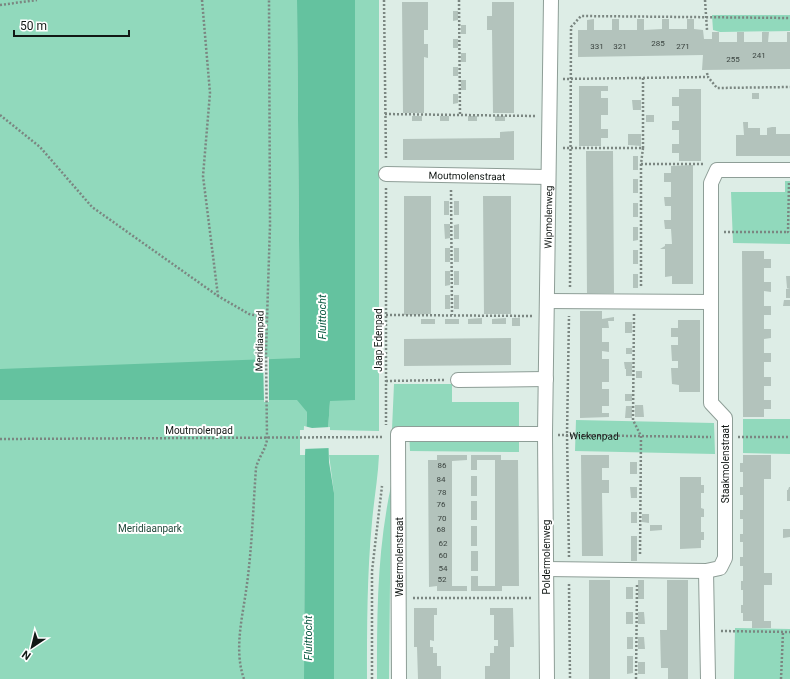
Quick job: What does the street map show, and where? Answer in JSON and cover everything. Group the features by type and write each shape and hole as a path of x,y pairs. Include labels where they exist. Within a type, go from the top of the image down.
{"street":[{"name":"Wipmolenweg","path":"545,434 551,0"},
{"path":"717,170 790,170"},
{"name":"Staakmolenstraat","path":"546,569 706,571 720,568 725,558 725,418 711,403 710,183 717,170"},
{"name":"Moutmolenstraat","path":"386,174 548,177"},
{"path":"547,301 710,302"},
{"path":"458,380 546,379"},
{"path":"392,436 545,434"},
{"name":"Poldermolenweg","path":"545,434 547,679"},
{"name":"Watermolenstraat","path":"392,436 399,598 399,679"},
{"path":"706,571 708,679"}],"path":[{"path":"0,5 37,0"},
{"path":"202,0 210,93 202,176 218,296"},
{"name":"Meridiaanpad","path":"244,679 241,671 240,636 246,591 256,468 258,460 267,443 266,351 270,225 269,0"},
{"name":"Jaap Edenpad","path":"384,0 386,380 392,436 386,444"},
{"path":"459,0 460,115"},
{"path":"705,0 708,30"},
{"path":"570,679 567,435 570,301 571,27 581,16 790,18"},
{"path":"707,73 708,77 717,88 790,87"},
{"path":"550,79 708,77"},
{"path":"636,679 641,436 633,420 634,301 641,288 643,78"},
{"path":"385,114 549,116"},
{"path":"0,116 40,147 92,207 218,296 249,314 268,318"},
{"path":"549,148 643,148"},
{"path":"641,164 701,163 717,170"},
{"path":"710,232 789,233 790,170"},
{"path":"451,175 452,315"},
{"path":"386,315 547,316"},
{"path":"386,380 458,380"},
{"name":"Wiekenpad","path":"545,434 790,437"},
{"name":"Moutmolenpad","path":"0,439 299,438 392,436"},
{"path":"372,679 372,571 384,479"},
{"path":"399,598 546,598"},
{"path":"707,630 790,632"},
{"path":"781,679 783,632"}],"green space":[{"name":"Meridiaanpark","path":"0,0 297,0 300,358 307,412 306,430 300,430 300,455 305,455 304,679 0,679"},
{"path":"355,0 379,0 379,431 328,430 330,400 355,400"},
{"path":"712,15 790,15 790,31 720,32 713,30"},
{"path":"785,181 790,181 790,244 733,243 731,192 785,192"},
{"path":"394,384 452,384 452,402 519,402 519,452 410,451 409,429 392,429"},
{"path":"743,419 790,419 790,454 743,453"},
{"path":"576,420 714,423 715,454 575,451"},
{"path":"329,455 379,455 369,561 367,679 334,679 334,493"},
{"path":"391,486 389,679 377,679 380,558 386,510"},
{"path":"735,628 790,629 790,679 734,679"}],"water":[{"name":"Fluittocht","path":"297,0 355,0 355,400 330,401 328,430 329,462 334,493 334,679 304,679 305,455 307,412 297,400 0,400 0,369 300,358"}],"pier":[{"path":"269,357 269,402 264,402 263,358"},
{"path":"304,426 312,428 330,427 330,448 303,449"}],"building":[{"path":"402,2 428,2 428,30 424,30 424,44 428,44 428,58 424,57 424,113 403,113"},
{"path":"492,2 514,2 514,113 493,113 492,30 487,30 487,16 492,16"},
{"path":"453,11 458,11 458,20 453,21"},
{"path":"594,19 594,30 612,30 612,19 619,19 619,30 637,30 637,19 644,19 644,30 662,29 662,19 669,19 669,29 687,29 687,19 694,19 694,29 703,30 704,39 712,39 712,32 719,32 719,42 737,42 737,32 744,32 744,42 762,42 762,32 769,32 768,42 787,42 787,32 790,32 790,69 702,70 703,55 578,57 578,30 587,30 587,20"},
{"path":"461,25 466,25 466,34 461,34"},
{"path":"453,39 458,39 458,48 453,48"},
{"path":"461,53 466,53 466,62 461,62"},
{"path":"453,67 458,67 458,76 453,76"},
{"path":"461,80 466,80 466,90 461,90"},
{"path":"579,86 608,86 608,91 601,91 601,98 608,98 608,115 601,115 601,129 608,129 608,138 601,138 601,146 579,146"},
{"path":"679,89 701,89 701,161 679,161 679,153 672,153 672,144 679,144 679,130 672,130 672,121 679,121 679,106 672,106 672,97 679,97"},
{"path":"752,93 759,93 759,99 752,99"},
{"path":"453,94 458,94 458,103 453,104"},
{"path":"632,100 641,100 641,110 633,110"},
{"path":"646,115 654,115 654,122 646,122"},
{"path":"412,116 422,116 422,121 412,121"},
{"path":"440,116 449,116 449,121 440,121"},
{"path":"468,116 477,116 477,121 468,121"},
{"path":"495,116 505,116 505,121 495,121"},
{"path":"743,122 748,122 748,128 760,128 760,135 767,135 767,128 772,127 776,127 776,134 790,134 790,156 736,156 736,135 744,135"},
{"path":"514,131 514,160 403,160 403,139 500,138 500,132"},
{"path":"628,134 641,134 641,146 628,145"},
{"path":"586,151 613,151 614,293 587,293"},
{"path":"633,156 638,156 638,170 633,170"},
{"path":"693,165 693,284 672,284 672,276 665,277 665,249 660,249 665,246 665,244 672,244 671,229 665,229 664,220 671,220 671,206 665,206 664,197 671,197 671,182 664,182 664,173 671,173 671,166"},
{"path":"633,179 638,179 638,193 633,193"},
{"path":"404,196 431,196 431,314 404,315"},
{"path":"483,196 511,196 511,314 484,314"},
{"path":"444,201 449,201 449,215 444,215"},
{"path":"454,201 459,201 459,215 454,215"},
{"path":"633,203 638,203 638,217 633,217"},
{"path":"444,224 450,224 450,238 445,239"},
{"path":"459,224 459,239 454,239 454,225"},
{"path":"633,227 638,227 638,240 633,241"},
{"path":"445,248 450,248 450,262 445,262"},
{"path":"454,248 459,248 459,262 454,262"},
{"path":"633,250 638,250 638,264 633,264"},
{"path":"742,251 764,251 764,259 771,259 771,268 764,268 764,282 771,282 771,292 764,291 764,306 771,306 771,315 764,315 764,329 771,329 771,338 764,339 764,353 771,353 771,362 764,362 764,377 771,377 771,386 764,386 764,400 771,400 771,409 764,409 764,417 743,417"},
{"path":"445,271 450,271 450,285 445,286"},
{"path":"454,271 459,271 459,285 454,285"},
{"path":"633,274 638,274 638,288 633,288"},
{"path":"786,276 790,276 790,288 787,288"},
{"path":"790,288 790,298 786,298 786,289"},
{"path":"445,295 450,295 450,309 445,309"},
{"path":"454,295 459,295 459,309 454,309"},
{"path":"784,300 790,300 790,306 783,306"},
{"path":"580,311 602,311 602,319 614,317 614,321 608,321 609,328 602,328 602,342 609,342 609,352 602,351 602,359 609,359 609,382 602,382 602,389 609,389 609,406 602,406 602,413 609,413 609,417 580,418"},
{"path":"482,318 482,324 468,324 468,319"},
{"path":"506,318 506,324 492,324 492,319"},
{"path":"512,318 520,318 520,326 512,326"},
{"path":"421,319 435,319 435,324 421,324"},
{"path":"445,319 459,319 459,324 445,324"},
{"path":"678,320 700,320 700,392 679,392 679,385 672,384 671,368 678,368 678,361 672,361 671,345 678,345 678,337 671,337 671,328 678,328"},
{"path":"625,322 632,322 632,333 625,333"},
{"path":"511,338 511,365 404,366 404,339"},
{"path":"626,348 632,348 632,354 626,354"},
{"path":"624,362 632,362 632,369 625,369"},
{"path":"626,369 632,369 632,376 626,376"},
{"path":"636,371 642,371 642,378 636,378"},
{"path":"625,394 632,394 632,401 625,401"},
{"path":"635,405 643,405 644,417 635,417"},
{"path":"626,406 632,406 632,418 625,418"},
{"path":"437,455 467,455 467,460 452,461 452,586 467,586 467,591 437,591 437,586 429,587 428,460 437,460"},
{"path":"471,455 501,455 501,460 518,460 519,586 502,586 502,591 471,591 471,576 478,576 478,586 495,586 495,460 477,460 477,470 471,470"},
{"path":"581,455 609,455 609,468 602,468 602,480 609,480 609,493 602,493 603,556 582,556"},
{"path":"743,455 771,455 771,479 764,479 764,573 772,573 772,585 764,585 764,621 771,621 771,628 752,628 752,621 743,621 743,613 741,613 741,605 743,605 743,590 741,590 741,581 743,581 743,566 740,566 740,557 743,557 743,542 740,542 740,534 743,534 743,519 740,519 740,510 743,510 743,495 740,495 740,487 743,487 743,472 740,472 740,463 743,463"},
{"path":"630,462 637,462 637,474 630,474"},
{"path":"471,476 477,476 477,496 471,496"},
{"path":"680,477 701,477 701,485 704,485 704,493 701,493 701,508 704,509 704,517 701,517 701,532 704,532 704,540 701,540 701,548 680,549"},
{"path":"630,487 637,487 637,498 631,498"},
{"path":"789,487 790,501 787,501 787,490"},
{"path":"471,501 477,501 477,520 471,520"},
{"path":"631,512 637,512 637,523 631,523"},
{"path":"642,514 649,514 649,523 642,522"},
{"path":"650,525 662,525 662,530 650,531"},
{"path":"471,526 477,526 477,546 471,546"},
{"path":"783,529 790,529 790,537 783,538"},
{"path":"631,536 637,536 637,561 631,561"},
{"path":"471,551 478,551 478,571 471,571"},
{"path":"589,580 610,580 610,679 589,679"},
{"path":"638,580 644,580 644,599 638,599"},
{"path":"667,580 688,580 688,679 668,679 668,668 661,668 660,630 667,630"},
{"path":"626,587 633,587 633,599 626,599"},
{"path":"414,608 437,608 437,615 434,615 434,641 430,640 430,647 433,647 433,653 437,653 437,666 441,666 441,679 418,679 417,647 414,647"},
{"path":"490,608 513,608 514,647 510,647 510,679 485,679 485,666 490,666 490,653 494,653 494,646 498,646 498,640 494,640 494,615 490,615"},
{"path":"626,612 633,612 633,624 626,624"},
{"path":"638,612 644,612 645,624 638,624"},
{"path":"627,637 633,637 633,649 627,649"},
{"path":"638,637 644,637 645,649 638,649"},
{"path":"627,656 633,656 633,673 627,674"},
{"path":"638,662 645,662 645,674 638,674"}]}
